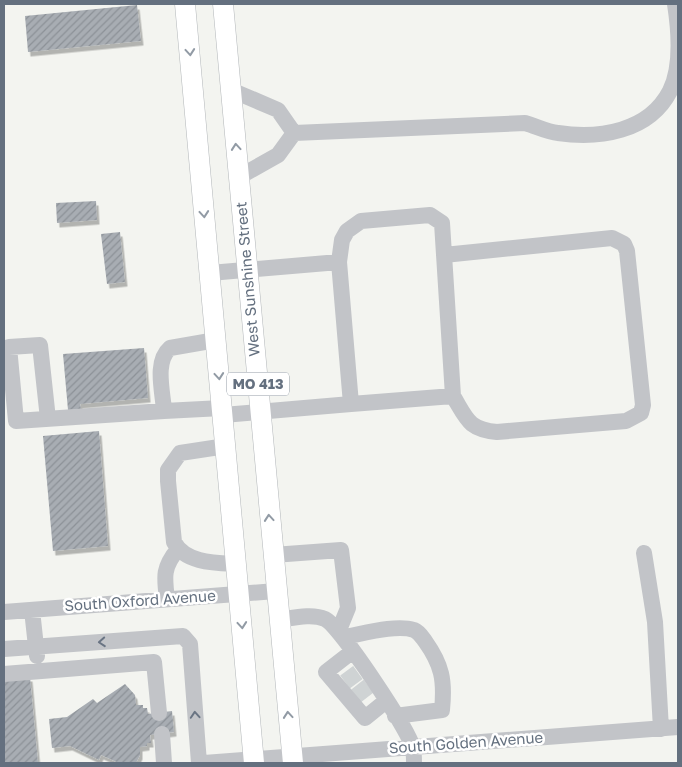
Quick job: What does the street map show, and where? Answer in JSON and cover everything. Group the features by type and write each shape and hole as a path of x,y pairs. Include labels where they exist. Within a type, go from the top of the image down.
{"main road":[{"name":"MO 413","path":"185,4 254,762"},
{"name":"West Sunshine Street","path":"223,4 292,760"}],"street":[{"path":"294,132 525,123 557,133 592,135 618,131 637,125 657,109 670,92 675,77 678,51 674,4"},
{"path":"231,90 278,110 294,132"},
{"path":"239,177 278,155 294,132"},
{"path":"351,404 339,262 342,240 355,224 361,221 430,215 436,217 442,223 444,255 453,396 469,423 482,430 497,432 626,421 641,413 643,405 627,250 624,244 612,238 444,255"},
{"path":"210,273 339,262"},
{"path":"164,411 161,361 164,353 170,348 216,340"},
{"path":"48,419 40,345 9,347 16,421 48,419 164,411 260,410 453,396"},
{"path":"226,446 180,454 168,470 174,542 184,555 212,563 236,564"},
{"path":"166,599 165,580 167,563 178,549"},
{"path":"273,555 341,550 348,608 345,640 326,672 342,684 365,718 386,701"},
{"path":"644,553 655,622 661,729"},
{"name":"South Oxford Avenue","path":"4,612 276,590"},
{"path":"32,610 38,670"},
{"path":"279,620 315,616 326,619 345,640 372,684 396,716 414,755"},
{"path":"345,640 380,631 414,630 420,634 438,658 441,667 442,710 396,716"},
{"path":"4,649 183,636 190,644 199,763"},
{"path":"4,674 154,662 159,713"},
{"name":"South Golden Avenue","path":"204,763 414,755 678,728"},
{"path":"162,734 164,763"}],"building":[{"path":"137,5 141,41 28,52 25,16"},
{"path":"96,201 97,220 57,223 56,203"},
{"path":"120,232 125,282 107,284 101,234"},
{"path":"144,348 148,398 80,404 81,409 68,410 63,354"},
{"path":"99,431 108,546 53,551 43,436"},
{"path":"30,677 38,763 4,763 4,679"},
{"path":"125,684 135,695 136,705 143,705 143,708 147,708 148,714 172,711 174,732 150,735 151,743 140,747 140,755 136,763 119,763 101,755 99,760 70,746 52,748 49,719 67,717 93,699 97,703"}],"tunnel":[{"path":"345,682 360,671"},
{"path":"356,696 370,685"}]}
